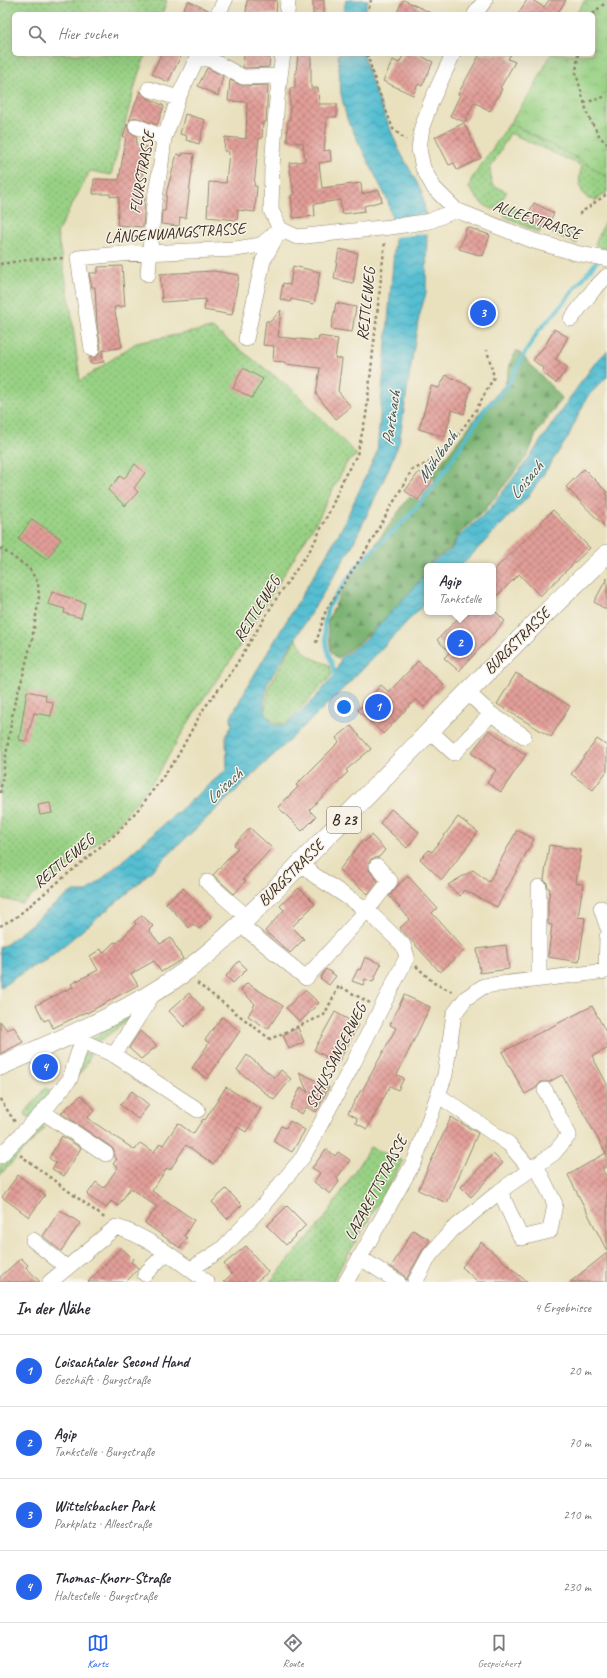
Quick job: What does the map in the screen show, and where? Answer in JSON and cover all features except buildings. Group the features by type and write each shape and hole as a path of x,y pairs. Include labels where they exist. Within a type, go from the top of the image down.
{"main road":[{"name":"BURGSTRASSE","path":"0,1066 83,1036 156,991 218,945 301,863 466,692 567,591 607,554"}],"street":[{"path":"219,12 225,0"},
{"path":"287,12 288,0"},
{"path":"476,12 485,0"},
{"name":"FLURSTRASSE","path":"148,274 154,203 164,138 178,98 199,56"},
{"name":"FLURSTRASSE","path":"201,56 243,77 280,76"},
{"path":"283,56 272,166 271,210 280,229 297,237 430,221 456,210 434,188 423,168 419,150 422,127 431,102 452,56"},
{"path":"149,89 178,98"},
{"path":"136,126 164,138"},
{"name":"ALLEESTRASSE","path":"456,210 534,241 576,253 607,259"},
{"path":"246,339 263,261 280,229"},
{"name":"LÄNGENWANGSTRASSE","path":"78,258 150,252 236,248 261,245 280,229"},
{"path":"78,258 92,349"},
{"path":"571,319 594,289 607,276"},
{"path":"466,692 491,714 524,736"},
{"path":"430,731 454,753 491,714"},
{"path":"301,863 314,875 367,910 403,945 407,957"},
{"path":"207,882 244,920 306,978 367,910 390,881 377,866"},
{"path":"539,887 539,979"},
{"path":"601,908 607,926"},
{"path":"606,971 607,937"},
{"name":"SCHUSSANGERWEG","path":"200,1278 222,1249 260,1210 303,1157 354,1062 407,957"},
{"name":"LAZARETTSTRASSE","path":"346,1282 415,1160 445,1075 454,1014 466,998 484,986 606,971"},
{"path":"114,1055 156,991"},
{"path":"4,1152 20,1129 43,1112 70,1079 83,1036 198,1110"},
{"path":"415,1282 430,1255 452,1230 500,1191 554,1153 569,1135 545,1090"},
{"path":"438,1095 509,1144 533,1167 555,1204 550,1231 521,1238 500,1191"},
{"path":"43,1112 106,1154"},
{"path":"50,1282 66,1267 116,1227 133,1234 166,1253 200,1278"},
{"path":"32,1240 66,1267"},
{"path":"145,1274 166,1253"},
{"path":"359,1257 398,1282"}],"path":[{"path":"368,12 371,0"},
{"path":"595,12 607,3"},
{"path":"368,56 377,87 393,129 419,150"},
{"path":"578,56 576,74 588,116 600,137 607,144"},
{"path":"584,103 607,96"},
{"path":"579,214 607,194"},
{"name":"REITLEWEG","path":"0,926 15,918 118,832 142,805 176,759 202,711 231,673 276,599 312,547 344,477 357,455 366,416 389,227"},
{"path":"0,264 34,259 78,258"},
{"path":"316,643 326,610 365,552 412,470 442,457 476,410 494,377 487,350"},
{"path":"0,548 29,568 38,583 39,598 32,639 14,705 0,793"},
{"path":"407,957 434,983 466,998"},
{"path":"183,972 270,1039 324,1015 339,986 381,1008"},
{"path":"0,1099 20,1129"},
{"path":"4,1152 116,1227"}],"green space":[{"path":"0,0 167,0 163,12 12,12 12,56 145,56 138,75 111,175 90,171 57,233 70,303 80,381 136,343 212,328 294,391 357,455 347,462 318,519 232,658 199,705 154,780 112,831 22,904 0,898"},
{"path":"585,0 607,0 607,177 582,161 510,123 533,89 550,56 595,56 595,12 577,12"},
{"path":"510,123 585,162 607,177 607,192 597,200 588,199 582,191 580,184 582,166 510,133 490,169 492,185 507,192 495,210 489,208 478,199 469,188 471,180"},
{"path":"512,206 523,213 520,218 541,229 539,233 504,216 507,208"},
{"path":"607,217 607,248 601,248 595,244"},
{"path":"550,225 579,238 577,244 547,231"},
{"path":"517,350 562,398 536,434 528,455 485,510 460,533 451,548 432,560 430,563 424,563 424,574 410,592 365,638 337,659 331,651 327,622 341,593 409,497 419,501 435,480 430,477 481,411 505,385 511,361"},
{"path":"296,638 303,650 310,657 329,665 332,675 286,724 275,723 268,717 265,711 269,686"},
{"path":"139,1012 96,1044 92,1040 106,1029"},
{"path":"85,1052 90,1053 83,1069 77,1076"},
{"path":"45,1088 51,1091 33,1116 27,1117 25,1113"},
{"path":"41,1124 45,1128 0,1175 0,1165"},
{"path":"370,1147 403,1161 332,1282 270,1282 325,1218"}],"water":[{"path":"346,0 368,0 365,12 343,12"},
{"path":"338,56 364,56 374,88 398,148 422,192 427,224 426,293 419,317 399,443 384,479 351,548 267,684 264,706 270,720 275,725 286,725 313,700 335,675 341,658 365,640 424,577 424,604 338,694 129,892 46,960 28,969 0,988 0,947 7,944 72,892 87,892 227,769 226,736 232,725 231,717 247,687 342,528 377,452 395,239 394,227 388,201 347,119 341,94"},
{"name":"Loisach","path":"607,351 607,377 587,397 567,439 528,497 464,563 432,563 452,549 458,537 488,511 532,454 595,363"}],"pier":[{"path":"425,214 429,233 394,237 391,219"}],"waterway":[{"name":"Mühlbach","path":"337,680 327,648 324,625 328,607 355,568 410,515 438,481 485,409 506,388 539,330 555,313 597,261"}],"place":[{"name":"Wittelsbacher Park","path":"483,313"},
{"name":"Agip","path":"460,643"},
{"name":"Loisachtaler Second Hand","path":"378,707"},
{"name":"Thomas-Knorr-Straße","path":"45,1067"}],"water label":[{"name":"Partnach","path":"391,418"}]}
